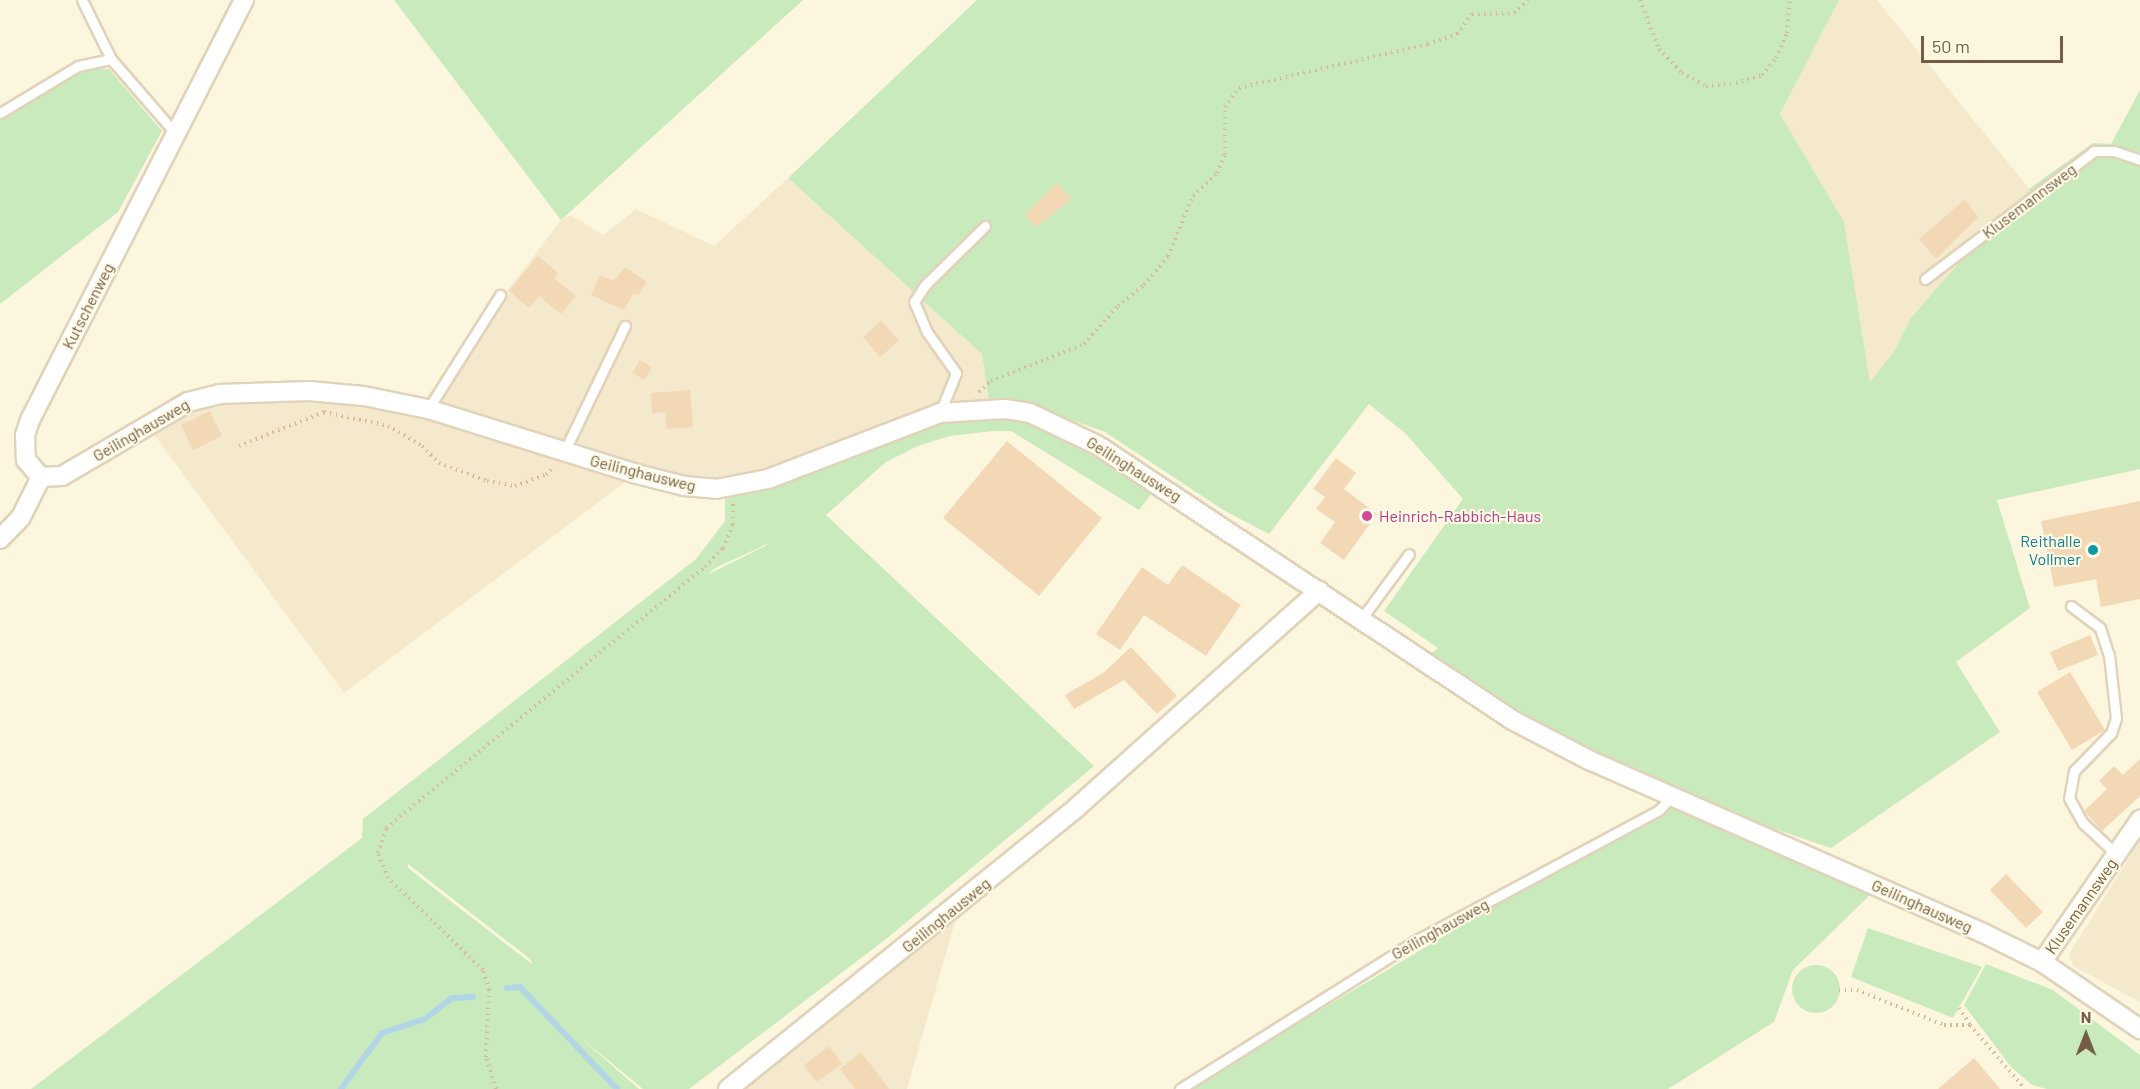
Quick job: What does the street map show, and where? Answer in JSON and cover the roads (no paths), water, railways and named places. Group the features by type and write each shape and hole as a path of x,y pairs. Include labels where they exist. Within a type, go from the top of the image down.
{"street":[{"name":"Kutschenweg","path":"41,477 26,460 25,435 30,420 244,0"},
{"name":"Geilinghausweg","path":"41,477 62,476 188,402 212,395 309,392 364,396 428,409 564,452 684,486 733,489 940,413 958,410 1013,410 1063,426 1362,618 1512,720 1589,760 2042,962 2136,1024"},
{"path":"0,539 21,517 41,477"},
{"name":"Geilinghausweg","path":"728,1089 1076,808 1319,591"},
{"name":"Klusemannsweg","path":"2042,962 2140,820"}],"lane":[{"path":"82,0 111,59 176,134"},
{"path":"0,113 78,66 111,59"},
{"name":"Klusemannsweg","path":"1926,279 2094,151 2114,151 2140,159"},
{"path":"940,413 956,373 918,317 914,302 925,285 985,226"},
{"path":"428,409 500,295"},
{"path":"564,452 625,326"},
{"path":"1362,618 1409,554"},
{"path":"2071,606 2100,628 2109,655 2116,717 2111,733 2074,771 2069,798 2083,823 2116,854"},
{"name":"Geilinghausweg","path":"1180,1089 1413,942 1659,810 1672,796"}],"waterway":[{"path":"507,988 520,987 617,1089"},
{"path":"341,1089 382,1033 425,1019 452,998 473,997"}],"place":[{"name":"Heinrich-Rabbich-Haus","path":"1367,516"},
{"name":"Reithalle Vollmer","path":"2093,550"}]}
